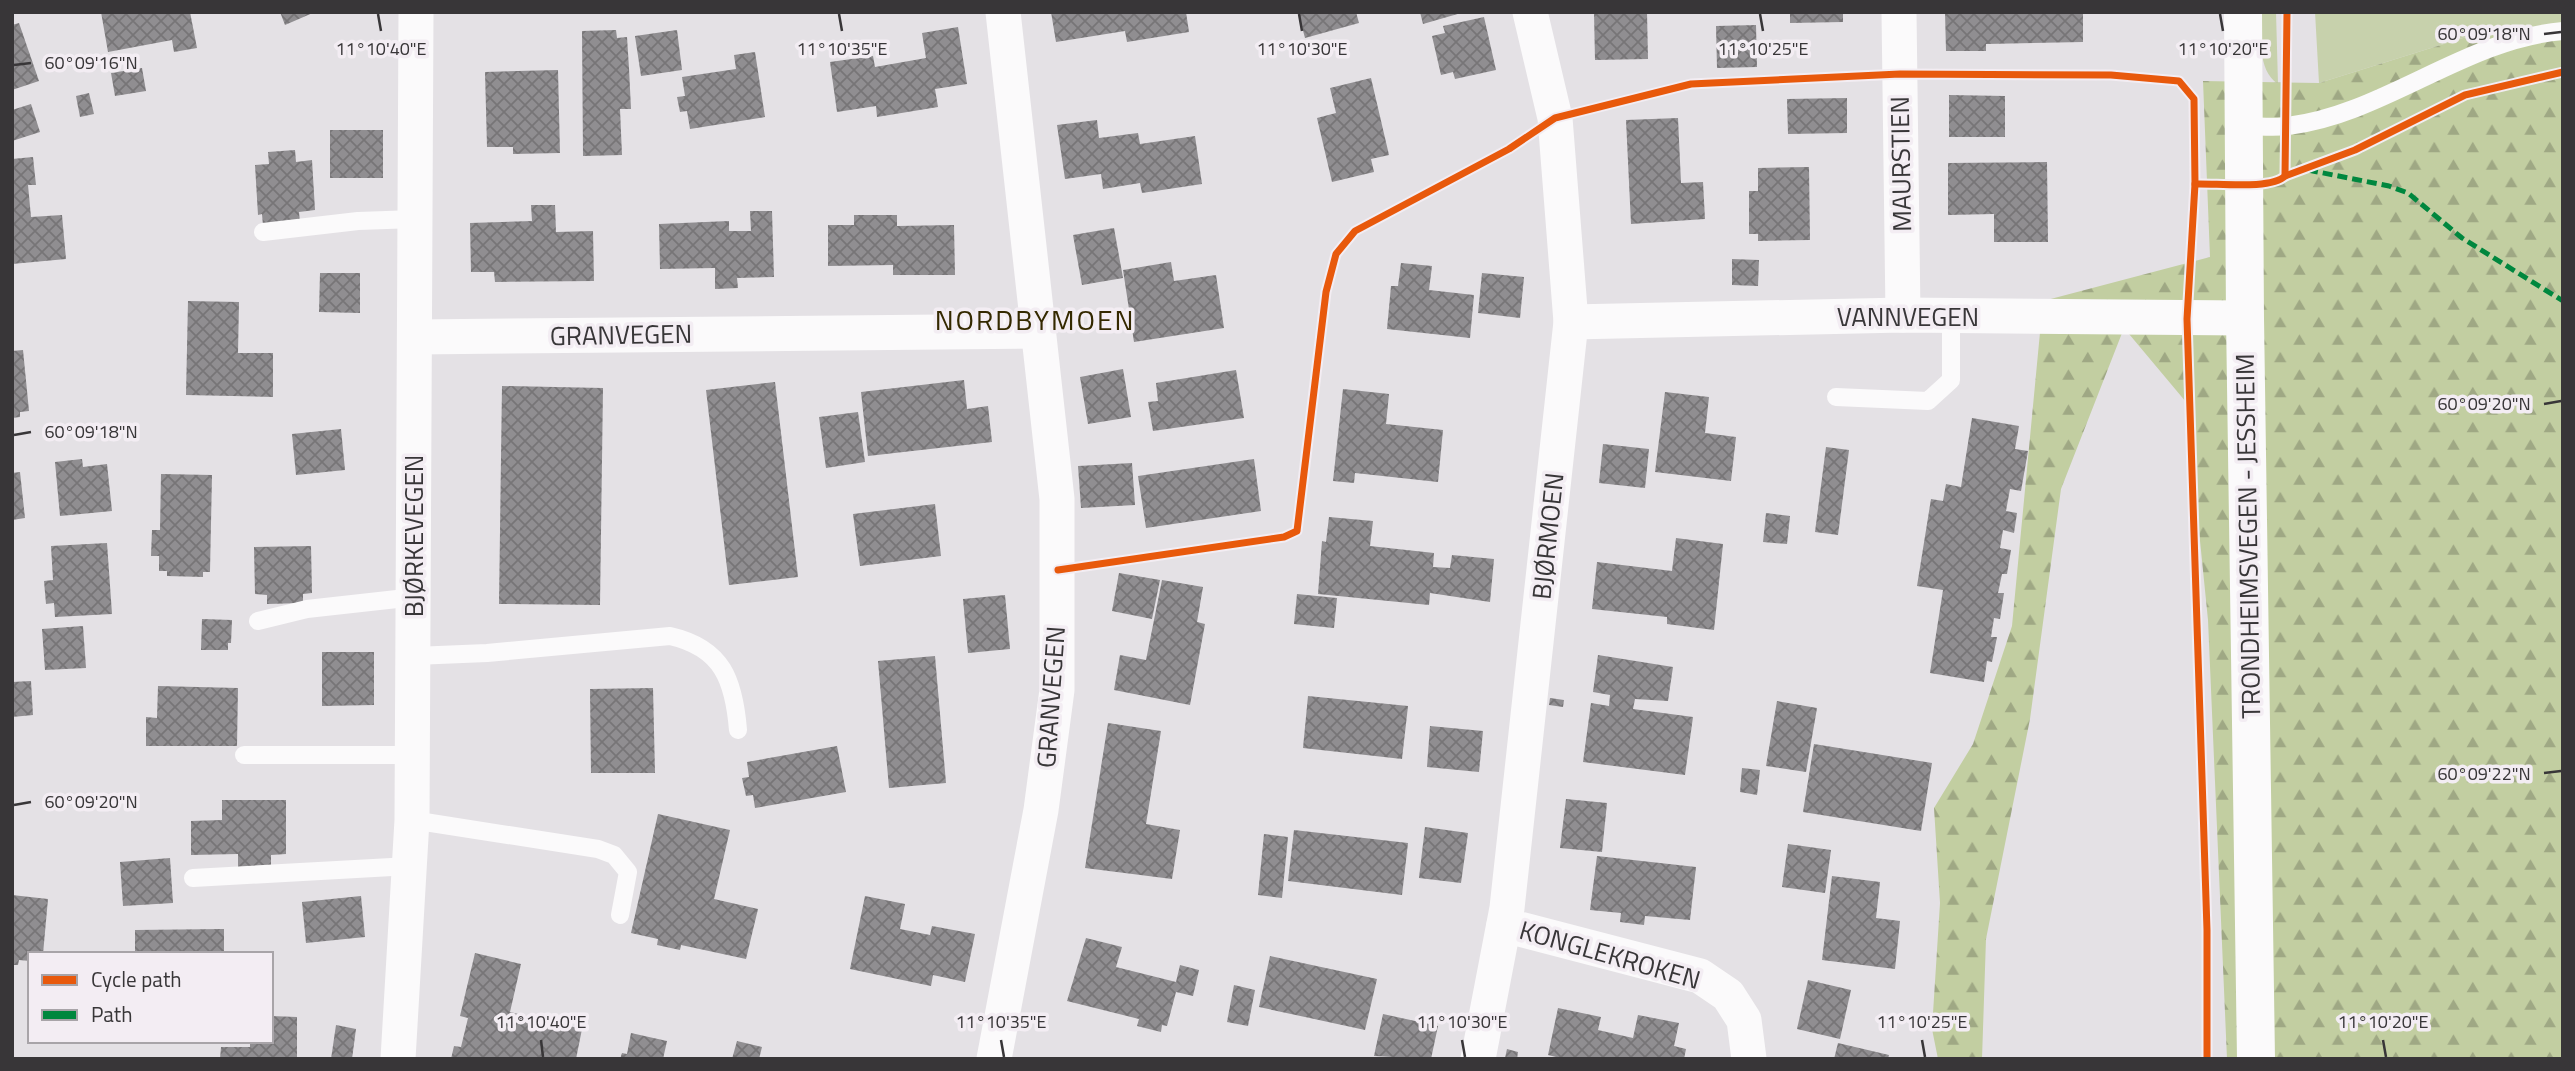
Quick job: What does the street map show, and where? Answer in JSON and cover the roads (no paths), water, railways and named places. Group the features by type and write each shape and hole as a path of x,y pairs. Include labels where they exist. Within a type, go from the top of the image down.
{"main road":[{"name":"TRONDHEIMSVEGEN - JESSHEIM","path":"2244,12 2245,318 2256,1059"}],"street":[{"name":"BJØRKEVEGEN","path":"398,1059 412,820 416,12"},
{"name":"GRANVEGEN","path":"994,1059 1038,824 1057,690 1057,499 1003,12"},
{"name":"BJØRMOEN","path":"1478,1059 1504,925 1571,322 1555,118 1530,12"},
{"name":"MAURSTIEN","path":"1899,12 1903,316"},
{"name":"VANNVEGEN","path":"1571,322 1903,316 2245,318"},
{"name":"GRANVEGEN","path":"415,337 1037,331"},
{"name":"KONGLEKROKEN","path":"1504,925 1700,976 1728,995 1744,1020 1749,1059"}],"lane":[{"path":"2244,126 2288,126 2338,113 2439,72 2480,50 2538,33 2563,31"},
{"path":"263,232 358,221 415,219"},
{"path":"1836,397 1928,401 1951,380 1951,316"},
{"path":"258,621 307,609 415,597"},
{"path":"414,656 487,653 670,636 687,640 713,656 724,668 736,701 738,730"},
{"path":"244,755 412,754"},
{"path":"412,820 564,843 614,855 628,872 620,915"},
{"path":"193,878 410,866"}],"district":[{"name":"NORDBYMOEN","path":"1035,320"}]}
